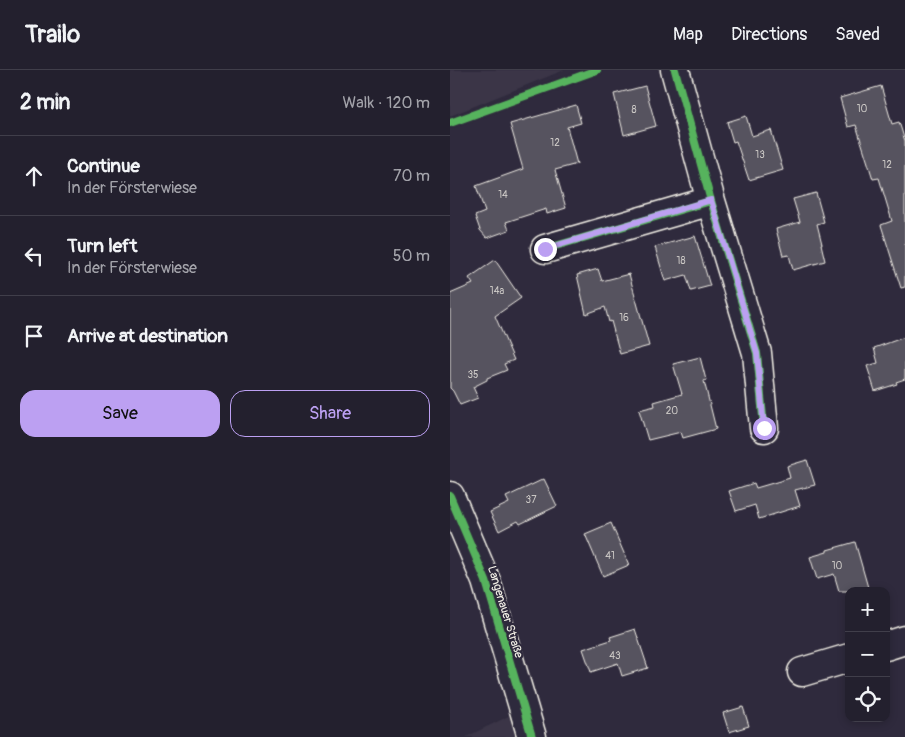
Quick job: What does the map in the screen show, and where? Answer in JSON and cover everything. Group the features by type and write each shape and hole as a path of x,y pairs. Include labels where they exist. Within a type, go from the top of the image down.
{"street":[{"path":"675,70 711,200 757,353 764,428"},
{"path":"545,249 711,200"},
{"name":"Langenauer Straße","path":"450,496 460,548 489,590 512,675 532,737"},
{"path":"890,645 905,640"},
{"path":"802,672 845,659"}],"shaded area":[{"path":"450,70 564,70 450,116"},
{"path":"513,714 521,737 466,737"}],"building":[{"path":"645,86 656,126 624,135 614,94"},
{"path":"881,86 892,124 899,122 905,141 905,287 901,288 881,225 892,221 879,178 873,179 856,125 848,127 840,98"},
{"path":"576,105 581,123 567,127 577,164 555,170 566,208 547,214 546,209 506,222 509,230 487,238 480,230 475,216 485,212 476,186 523,169 510,124"},
{"path":"746,116 752,136 771,130 783,170 749,180 736,141 733,142 727,122"},
{"path":"816,193 824,222 817,224 825,261 793,270 789,255 783,256 776,229 800,222 793,199"},
{"path":"695,236 710,286 691,291 686,275 665,281 655,247"},
{"path":"495,260 521,298 495,316 514,360 504,364 507,370 487,378 487,380 473,387 478,398 460,405 450,388 450,294 473,284 469,278"},
{"path":"598,269 602,281 629,274 649,346 620,354 605,307 586,314 577,275"},
{"path":"905,337 905,379 896,382 897,384 875,391 867,366 878,363 874,348"},
{"path":"700,357 716,429 683,438 681,432 648,440 639,410 655,406 654,402 682,394 673,364"},
{"path":"807,460 815,485 795,490 800,506 759,519 755,505 736,511 729,491 754,483 756,488 790,478 787,466"},
{"path":"544,479 557,506 520,524 518,521 499,531 490,512 509,503 506,497"},
{"path":"611,523 629,565 603,576 585,534"},
{"path":"855,542 868,587 845,587 845,591 839,591 834,574 817,579 810,557 827,552 827,550"},
{"path":"635,629 648,668 622,676 618,663 591,672 583,649 611,640 610,637"},
{"path":"743,707 749,726 729,732 723,713"}],"cycle path":[{"path":"450,123 597,70"},
{"path":"675,70 711,201 757,353 764,428"},
{"path":"545,249 711,201"},
{"path":"450,496 486,581 532,737"}],"route":[{"path":"545,249 711,200 757,353 764,428"}]}
